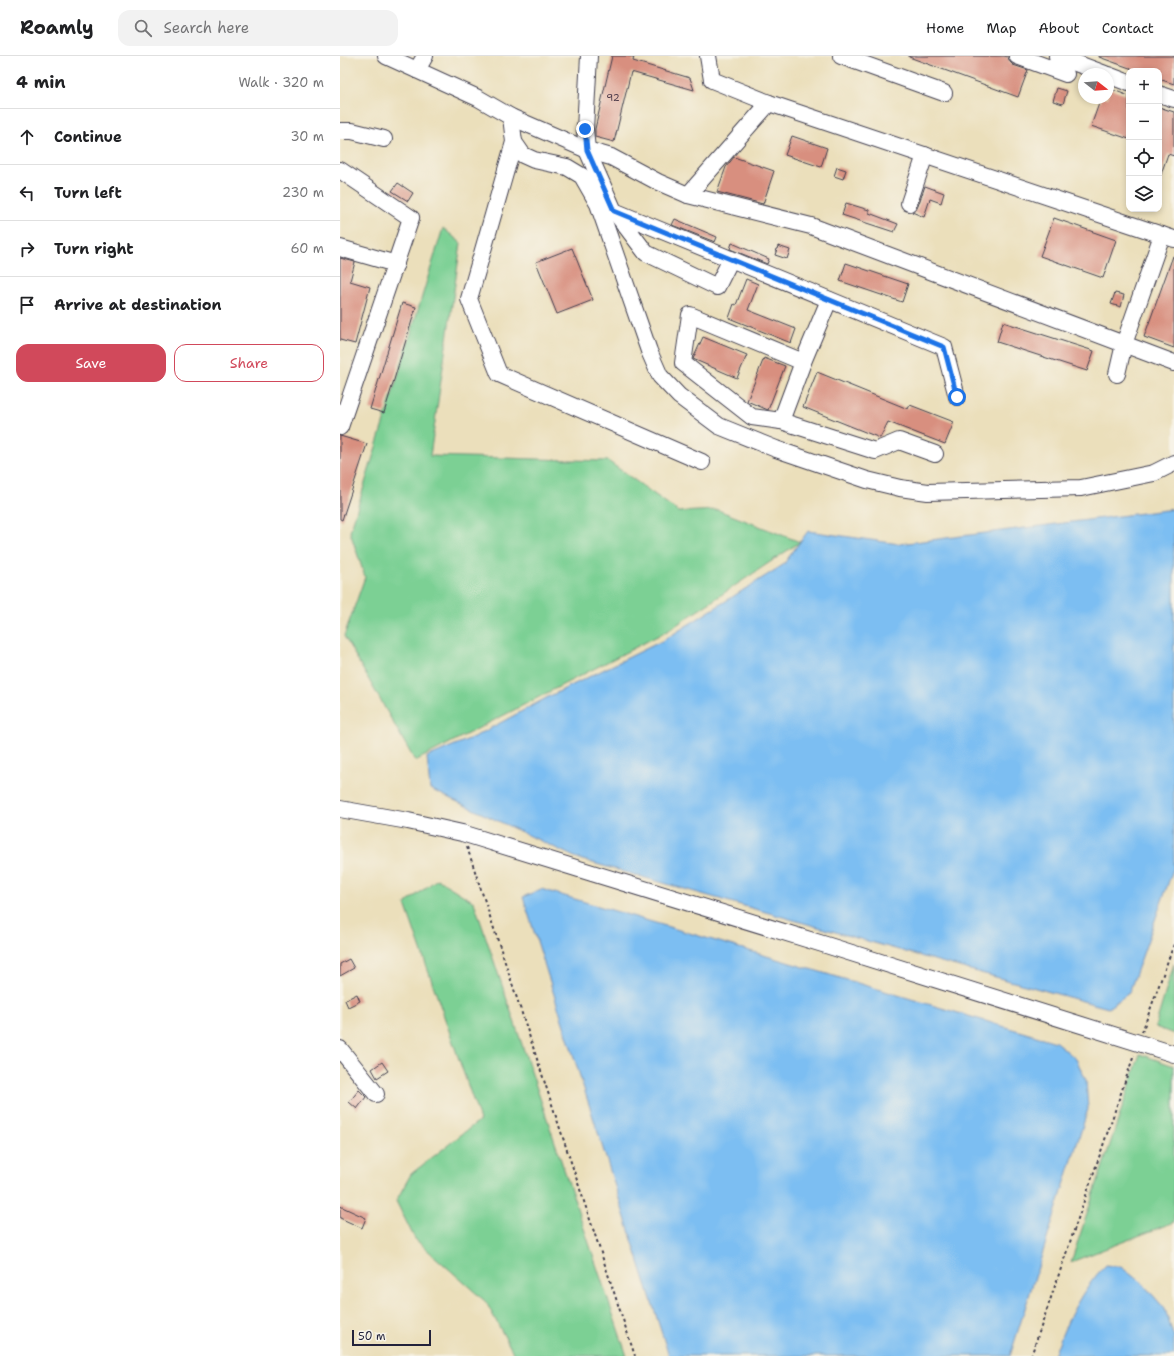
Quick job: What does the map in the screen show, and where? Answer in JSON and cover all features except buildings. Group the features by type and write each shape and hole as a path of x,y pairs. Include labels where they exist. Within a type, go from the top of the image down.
{"street":[{"path":"386,56 478,98 511,117 587,150 611,157 658,182 688,195 811,226 1174,363"},
{"path":"417,70 425,56"},
{"path":"589,56 585,129 587,150 614,211 646,253 717,287 731,259"},
{"path":"708,56 712,80 769,103 1168,237 1124,344 1117,374"},
{"path":"841,56 944,93"},
{"path":"1017,56 1084,68"},
{"path":"1057,56 1074,65"},
{"path":"1114,77 1126,82"},
{"path":"1162,95 1174,99"},
{"path":"688,195 769,103"},
{"path":"511,117 514,142 469,299 498,374 702,462"},
{"path":"340,131 352,131 384,139"},
{"path":"514,142 523,155 534,160 567,167 582,176 598,204 649,351 660,376 679,396 719,426 776,449 867,480 900,488 928,492 1081,488 1154,473 1174,463"},
{"path":"909,203 925,155"},
{"path":"340,170 411,218 340,427"},
{"path":"614,211 944,347 957,397"},
{"path":"340,248 396,264"},
{"path":"781,421 803,362 829,300"},
{"path":"803,362 690,315 683,363 752,417 781,421 875,451 899,441 935,454"},
{"path":"340,809 408,821 462,833 1174,1054"},
{"path":"340,1049 376,1094"}],"path":[{"path":"462,833 635,1356"},
{"path":"1031,1356 1174,944"}],"green space":[{"path":"443,228 461,243 430,456 608,461 679,512 718,510 800,542 669,630 415,761 344,636 365,577 350,532"},
{"path":"437,879 474,902 627,1356 515,1356 486,1302 415,1239 396,1201 411,1174 480,1120 405,904"},
{"path":"1174,964 1174,1034 1155,1027"},
{"path":"1140,1054 1174,1066 1174,1222 1071,1262"}],"water":[{"path":"1174,509 1174,867 1129,993 1108,1008 579,859 430,789 427,757 476,736 550,696 664,640 783,565 808,531 899,544"},
{"path":"541,889 1056,1042 1076,1059 1086,1080 1088,1109 1010,1356 669,1356 523,897"},
{"path":"1106,1265 1121,1267 1143,1284 1165,1309 1174,1338 1174,1356 1054,1356 1063,1332 1081,1296 1097,1274"}],"route":[{"path":"585,129 587,150 614,211 944,347 957,397"}]}
